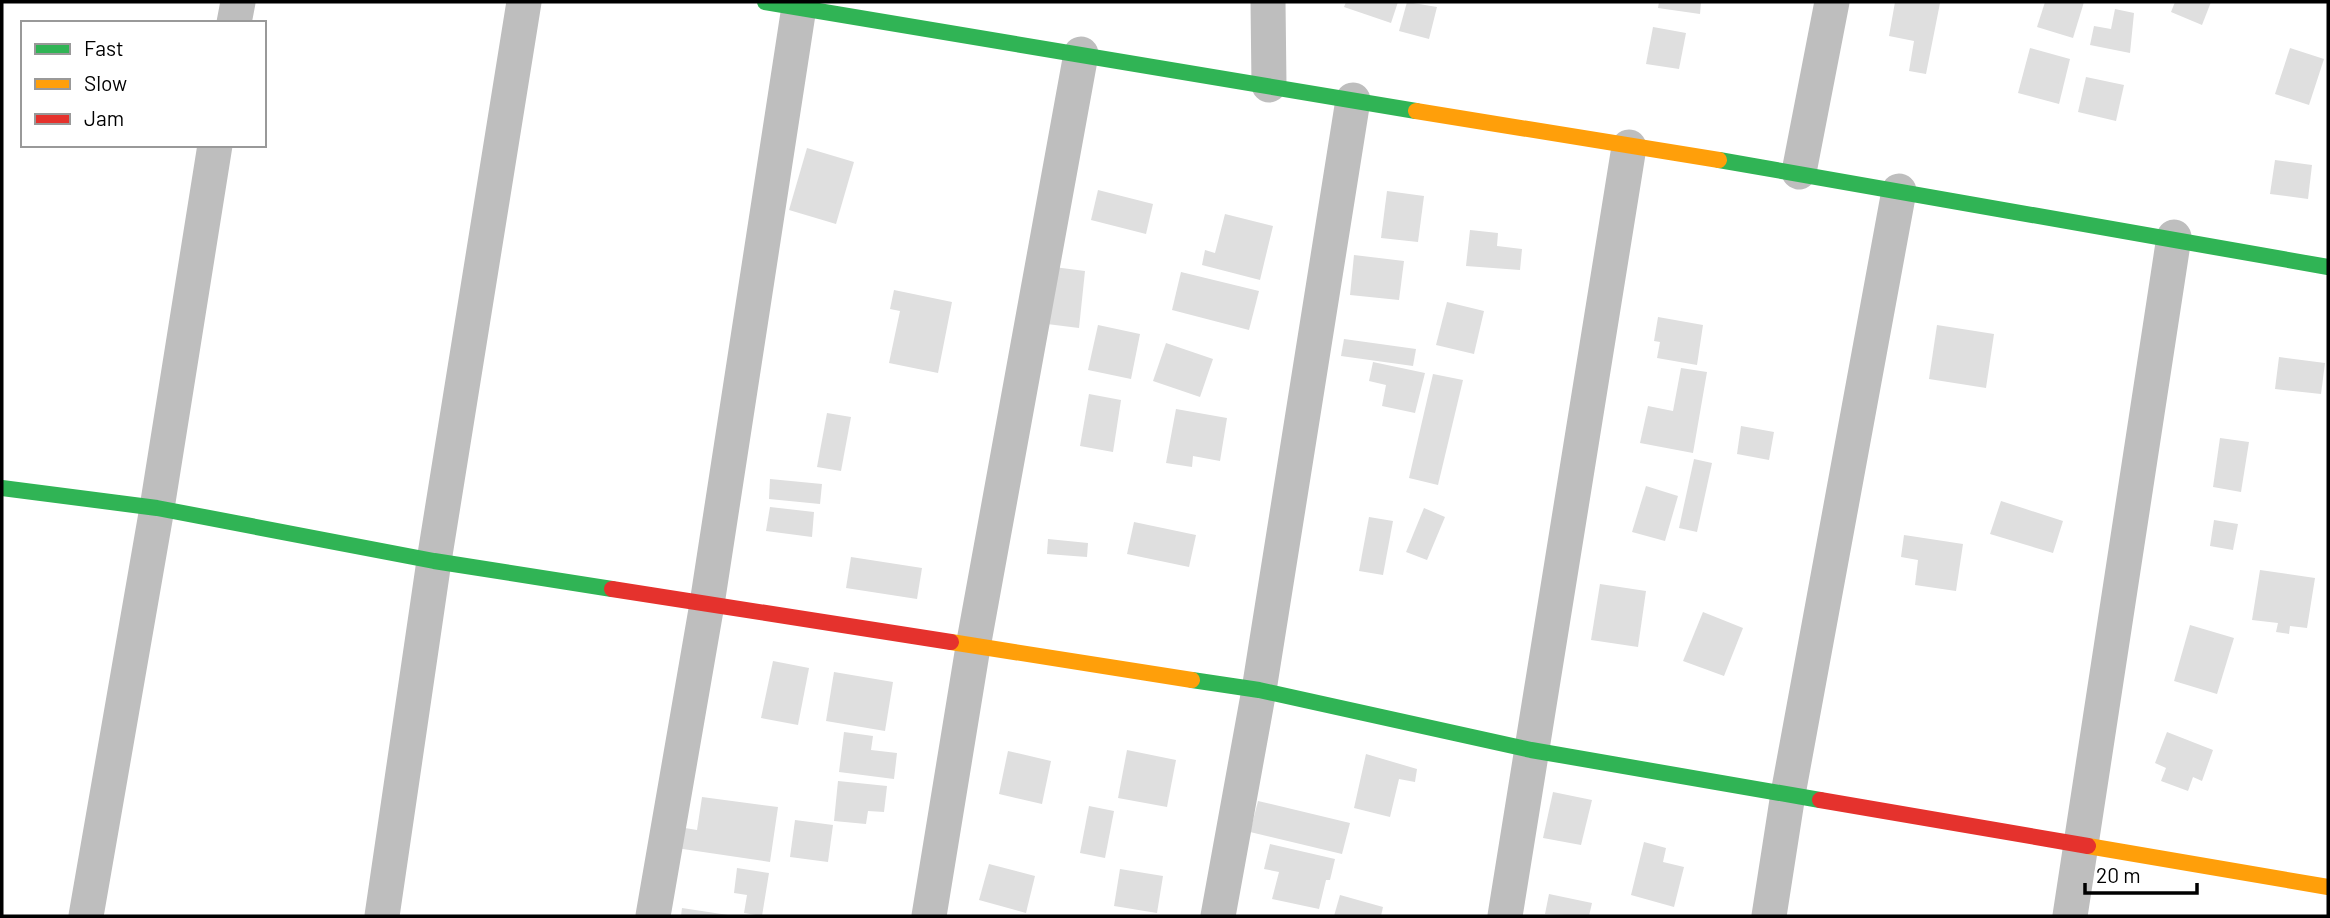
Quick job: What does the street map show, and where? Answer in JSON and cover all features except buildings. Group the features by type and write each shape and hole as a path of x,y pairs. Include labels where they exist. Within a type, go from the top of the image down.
{"street":[{"path":"234,21 238,2"},
{"path":"382,916 434,561 524,2"},
{"path":"765,2 1629,147 1799,172 2174,237 2328,267"},
{"path":"1268,2 1269,85"},
{"path":"1799,172 1832,2"},
{"path":"653,916 707,604 799,7"},
{"path":"929,916 974,647 1081,54"},
{"path":"1218,916 1259,690 1353,100"},
{"path":"86,916 157,508 215,147"},
{"path":"1505,916 1629,147"},
{"path":"1769,916 1788,794 1899,191"},
{"path":"2070,916 2174,237"},
{"path":"2,488 157,508 434,561 1259,690 1531,750 2328,887"}],"traffic: fast":[{"path":"765,2 1416,111"},
{"path":"1719,160 2328,267"},
{"path":"2,488 157,508 434,561 612,589"},
{"path":"1192,680 1259,690 1531,750 1820,800"}],"traffic: slow":[{"path":"1416,111 1719,160"},
{"path":"951,642 1192,680"},
{"path":"2088,846 2328,887"}],"traffic: jam":[{"path":"612,589 951,642"},
{"path":"1820,800 2088,846"}]}
